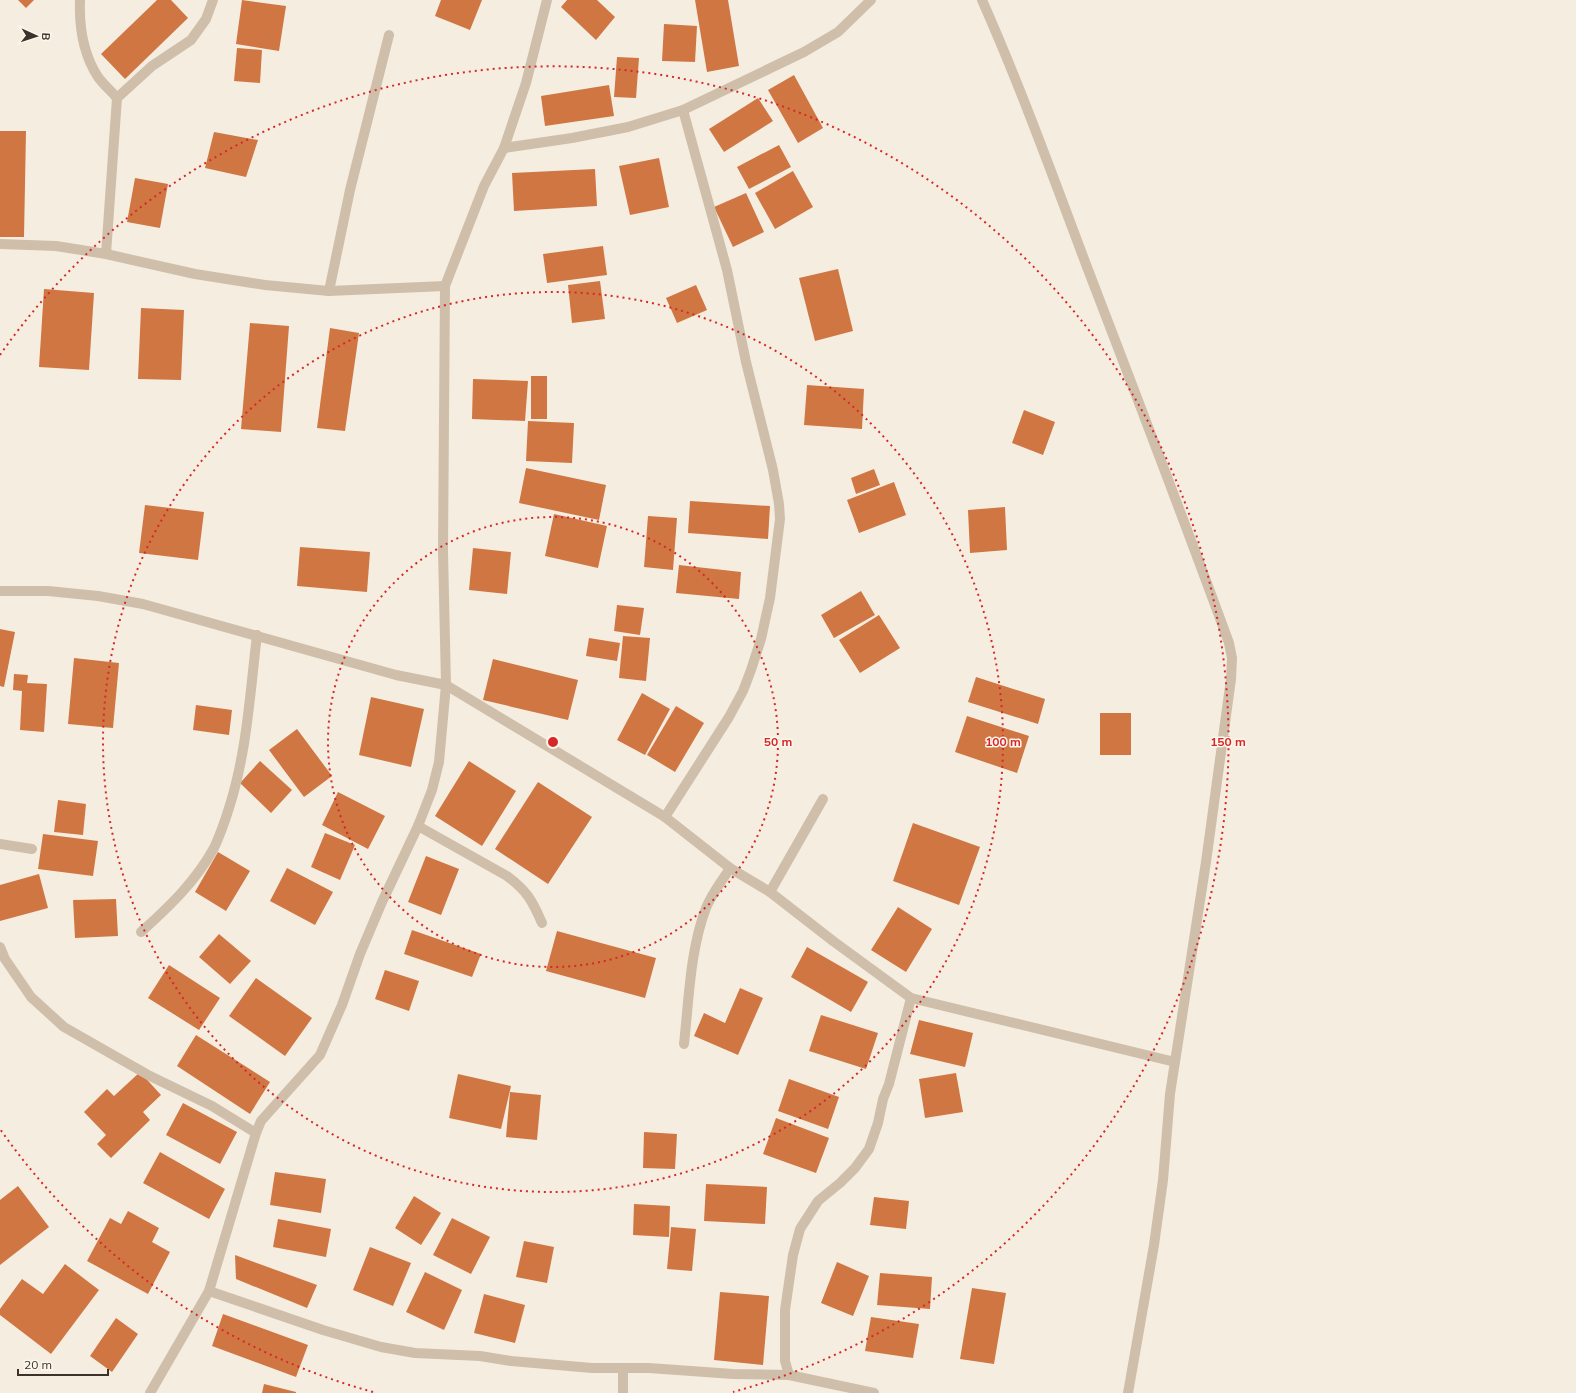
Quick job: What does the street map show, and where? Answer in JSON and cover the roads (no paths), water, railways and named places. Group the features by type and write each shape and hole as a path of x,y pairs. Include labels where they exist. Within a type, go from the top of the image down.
{"street":[{"path":"80,0 79,19 81,33 91,64 99,78 117,98"},
{"path":"106,254 117,98 152,66 191,40 206,19 213,0"},
{"path":"150,1393 209,1291 256,1133 261,1121 320,1055 342,1005 376,915 418,826 432,790 439,762 446,685 443,551 445,286 484,186 504,148 526,83 547,0"},
{"path":"504,148 572,138 628,126 684,110 804,52 838,32 871,0"},
{"path":"982,0 1040,139 1229,643 1232,658 1232,679 1206,862 1170,1094 1163,1180 1154,1245 1128,1393"},
{"path":"329,291 350,190 389,35"},
{"path":"665,818 730,718 743,692 761,639 770,598 780,519 773,470 746,362 727,270 684,110"},
{"path":"0,244 56,246 106,254 195,274 265,285 329,291 445,286"},
{"path":"0,591 48,591 98,596 143,604 396,675 446,685 665,818 730,868 770,892 832,941 911,998 1175,1062"},
{"path":"141,932 179,896 198,873 214,847 225,820 242,758 257,635"},
{"path":"770,892 823,799"},
{"path":"418,826 507,876 521,886 531,900 542,922"},
{"path":"0,844 32,849"},
{"path":"684,1044 693,962 701,925 710,901 730,868"},
{"path":"0,947 5,959 31,997 64,1027 150,1076 212,1106 256,1133"},
{"path":"789,1375 785,1361 785,1310 793,1255 800,1229 818,1201 840,1183 855,1168 869,1149 878,1123 883,1099 889,1084 911,998"},
{"path":"209,1291 323,1330 388,1348 415,1353 480,1356 511,1361 592,1368 649,1368 733,1374 789,1375 874,1393"},
{"path":"623,1368 623,1393"}]}
